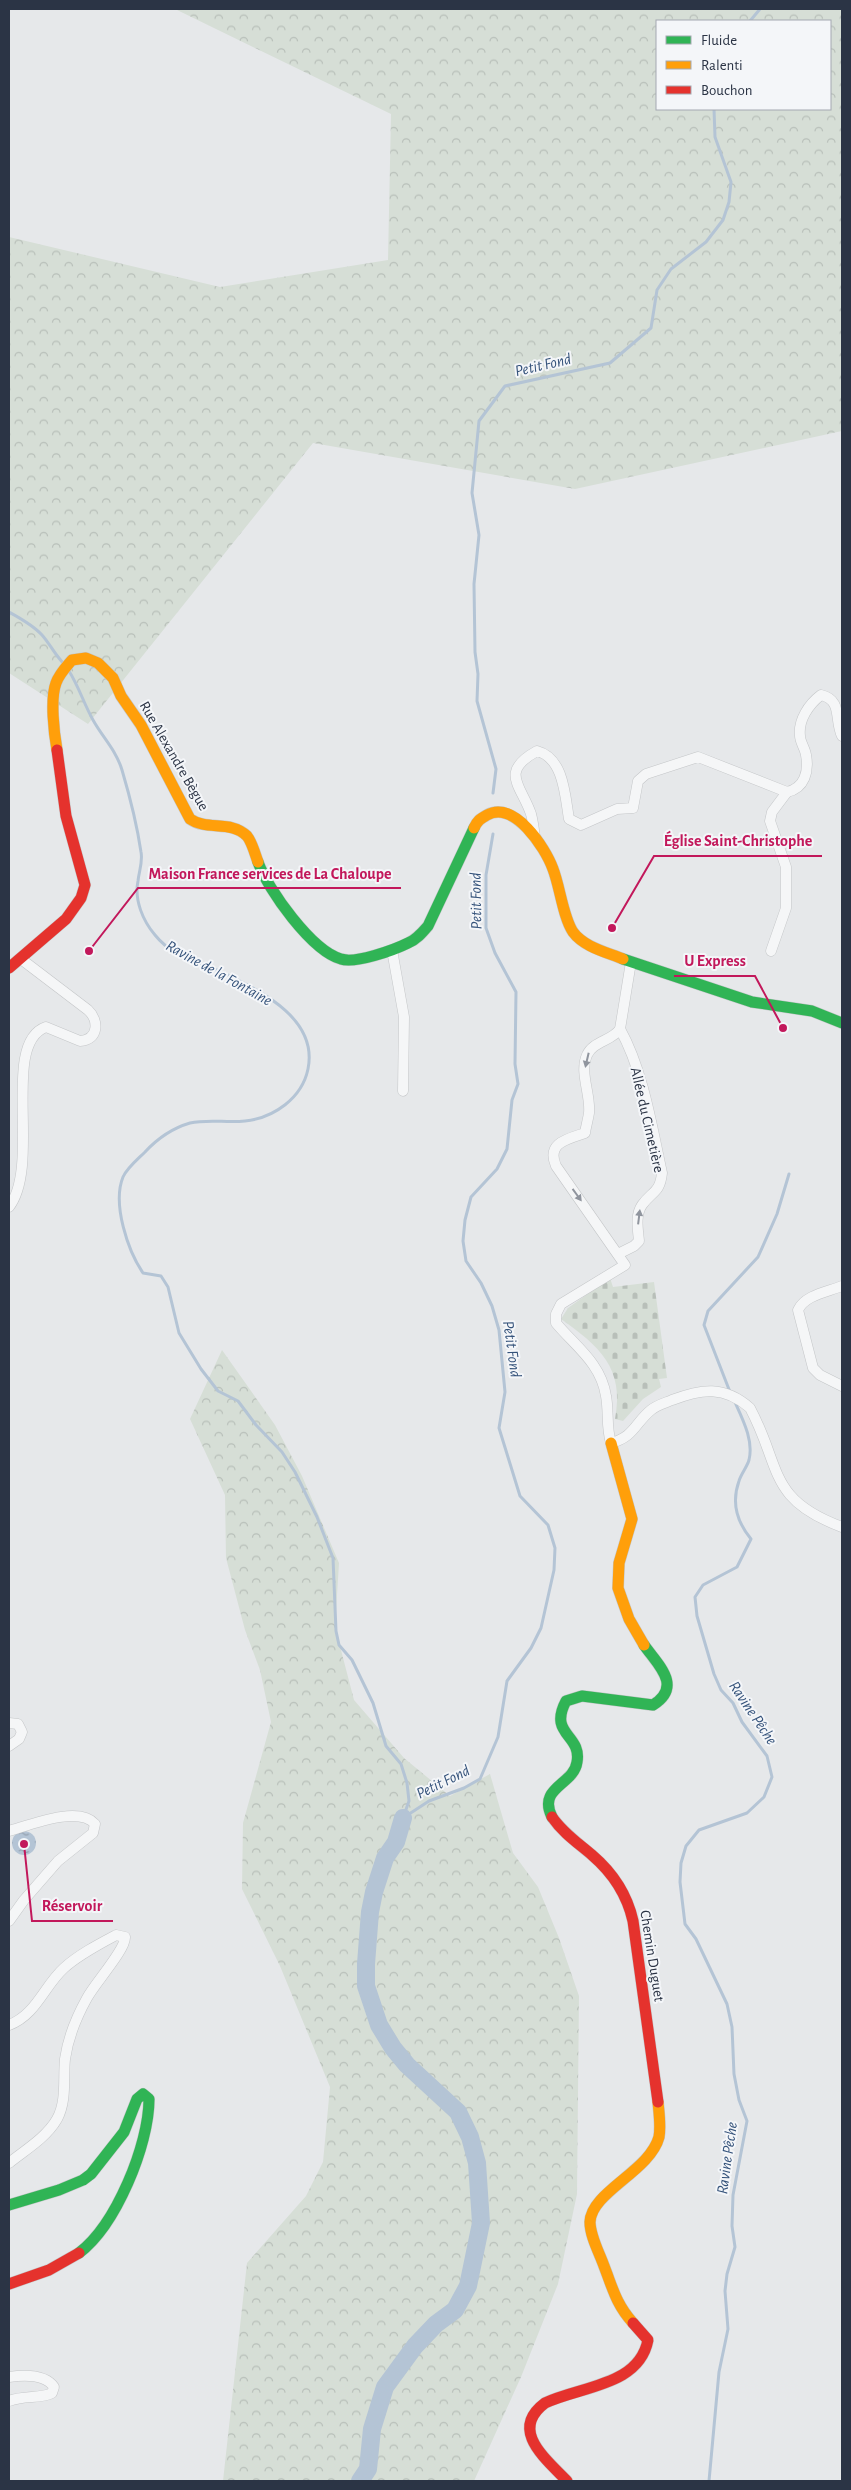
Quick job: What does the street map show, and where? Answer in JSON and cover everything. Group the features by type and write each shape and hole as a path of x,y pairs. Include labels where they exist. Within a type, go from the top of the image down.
{"street":[{"name":"Rue Alexandre Bègue","path":"21,959 66,919 81,898 85,885 66,816 58,765 54,699 60,674 72,660 86,658 98,663 113,678 121,696 141,725 190,819 198,825 230,827 240,831 248,838 272,893 323,950 339,959 348,961 392,950 409,943 428,926 478,820 494,811 506,812 520,820 535,838 553,868 567,919 577,938 631,962 752,1002 812,1010 842,1023"},
{"path":"535,838 531,814 516,785 516,770 525,758 537,751 547,754 556,766 561,778 570,819 581,825 617,809 633,808 638,781 646,774 698,757 787,792 796,790 802,784 807,771 806,754 800,735 804,716 812,702 821,695 829,697 836,705 839,729 842,736"},
{"path":"771,951 786,908 786,868 770,821 772,812 787,792"},
{"path":"392,950 404,1017 403,1091"},
{"path":"9,968 21,959 88,1010 95,1016 96,1022 93,1034 85,1041 80,1041 46,1027 40,1028 22,1044 13,1061"},
{"path":"631,962 620,1029 616,1035 592,1046 587,1055 585,1066 589,1112 585,1133 560,1143 554,1149 552,1157 556,1166 625,1265 561,1304 556,1314 556,1322 585,1352 600,1375 606,1396 607,1428 611,1443 622,1440 631,1433 653,1408 703,1390 729,1394 740,1399 750,1408 785,1491 796,1503 842,1527"},
{"name":"Allée du Cimetière","path":"618,1254 634,1246 639,1241 638,1214 641,1206 660,1187 662,1173 637,1069 629,1045 620,1029"},
{"path":"9,1207 19,1178 19,1151 13,1076"},
{"path":"842,1286 802,1302 798,1310 812,1368 820,1376 842,1386"},
{"name":"Chemin Duguet","path":"567,2481 539,2450 530,2435 529,2425 538,2407 558,2398 619,2378 635,2367 646,2351 648,2340 620,2310 593,2237 590,2221 594,2208 599,2201 635,2171 654,2149 659,2136 660,2119 633,1921 628,1902 618,1884 599,1860 560,1827 550,1814 548,1803 553,1791 572,1772 578,1758 576,1749 558,1720 559,1710 566,1700 582,1696 653,1705 665,1696 668,1687 666,1677 637,1634 625,1611 617,1580 618,1565 631,1529 632,1519 611,1443"},
{"path":"9,1723 18,1724 22,1732 18,1739 9,1746"},
{"path":"9,1831 73,1816 87,1818 95,1824 96,1828 88,1837 58,1861 24,1900 9,1921"},
{"path":"9,2025 18,2022 30,2012 65,1966 116,1935 125,1937 125,1945 98,1979 74,2026 67,2049 62,2101 57,2120 38,2141 9,2163"},
{"path":"9,2205 60,2190 83,2180 91,2174 124,2132 137,2099 143,2094 149,2099 149,2118 142,2143 114,2207 100,2231 86,2247 61,2265 9,2284"},
{"path":"9,2377 40,2378 49,2381 54,2387 52,2394 48,2396 30,2395 9,2401"}],"green space":[{"path":"175,9 842,9 842,431 575,489 313,443 88,724 9,673 9,237 220,287 388,260 391,114"},
{"path":"610,1278 613,1287 654,1282 667,1378 659,1379 661,1387 643,1399 623,1421 615,1419 616,1386 606,1360 587,1339 561,1319 568,1308"},
{"path":"222,1350 275,1425 302,1476 339,1563 335,1627 354,1700 404,1758 450,1796 490,1774 513,1853 538,1887 559,1938 579,1996 577,2194 558,2284 521,2377 474,2481 223,2481 247,2263 306,2196 323,2162 330,2087 280,1966 242,1889 243,1823 271,1722 260,1670 245,1630 226,1558 225,1495 190,1419"}],"water":[{"path":"24,1831 32,1835 36,1843 32,1851 24,1855 16,1851 12,1843 16,1835"}],"waterway":[{"name":"Petit Fond","path":"751,20 760,9"},
{"name":"Petit Fond","path":"493,793 496,769 477,701 478,674 475,652 474,584 479,535 472,493 479,421 505,386 610,363 651,328 657,290 671,269 706,242 723,220 729,202 731,182 715,137 714,110"},
{"name":"Ravine de la Fontaine","path":"9,612 38,631 64,664"},
{"name":"Ravine de la Fontaine","path":"69,671 93,720 113,750 122,770 133,811 141,856 137,895 143,917 155,935 171,950 257,990 285,1010 297,1022 305,1036 309,1052 308,1069 300,1089 285,1105 266,1116 256,1119 245,1121 204,1121 190,1123 177,1128 160,1138 133,1164 123,1177 119,1200 123,1227 137,1264 143,1273 161,1276 168,1287 179,1333 201,1369 218,1391 238,1401 256,1425 282,1452 295,1472 317,1517 333,1558 336,1631 339,1645 352,1660 373,1703 386,1746 401,1764 407,1783 409,1801 403,1818"},
{"name":"Petit Fond","path":"403,1818 429,1801 464,1788 480,1779 498,1737 507,1681 531,1648 541,1628 554,1570 555,1548 548,1525 520,1496 499,1428 505,1392 499,1330 492,1306 481,1283 466,1261 463,1241 465,1220 471,1197 497,1169 507,1149 512,1100 518,1084 515,1064 516,992 495,953 486,928 486,875 493,834"},
{"name":"Ravine Pêche","path":"730,1392 704,1325 708,1311 758,1257 777,1214 789,1174"},
{"name":"Ravine Pêche","path":"709,2481 719,2372 728,2329 725,2291 727,2274 735,2247 732,2226 733,2195 747,2121 739,2100 734,2074 732,2027 727,2004 696,1939 685,1924 680,1882 681,1863 686,1846 699,1830 747,1813 764,1797 772,1777 767,1756 742,1722 733,1703 721,1690 714,1674 697,1616 695,1597 703,1585 737,1567 751,1539 742,1526 736,1505 737,1489 749,1460 750,1445 749,1437 734,1400"},
{"name":"Ravine de la Fontaine","path":"360,2481 368,2469 372,2429 385,2387 415,2346 436,2324 455,2310 468,2286 481,2223 477,2163 470,2137 458,2112 407,2065 393,2048 379,2025 366,1986 370,1912 374,1892 385,1858 396,1842 403,1818"}],"traffic: fast":[{"path":"258,862 263,874 281,903 305,932 330,954 341,959 355,960 374,956 402,946 419,936 428,926 474,828"},
{"path":"623,959 752,1002 812,1011 842,1023"},
{"path":"552,1817 549,1799 553,1792 570,1776 577,1762 575,1745 563,1728 561,1721 566,1701 582,1696 653,1705 662,1698 667,1683 661,1668 644,1645"},
{"path":"9,2205 59,2190 83,2180 91,2174 124,2132 137,2099 143,2094 149,2099 148,2118 137,2161 128,2183 106,2224 79,2253"}],"traffic: slow":[{"path":"57,750 53,707 56,683 72,660 86,658 98,663 113,678 121,696 141,725 190,819 197,823 234,828 241,831 249,839 258,862"},
{"path":"474,828 482,818 497,812 508,814 518,820 536,838 549,860 573,932 583,942 623,959"},
{"path":"611,1443 632,1519 619,1563 618,1588 629,1619 644,1645"},
{"path":"633,2323 616,2296 593,2238 590,2222 593,2211 600,2201 645,2160 653,2149 660,2133 658,2102"}],"traffic: jam":[{"path":"9,968 66,919 81,898 85,885 66,816 57,750"},
{"path":"552,1817 566,1833 606,1869 613,1877 627,1902 633,1921 658,2102"},
{"path":"9,2284 49,2270 79,2253"},
{"path":"567,2481 534,2444 530,2433 530,2423 535,2413 545,2403 607,2382 621,2376 633,2367 642,2355 648,2340 633,2323"}],"place":[{"name":"Église Saint-Christophe","path":"612,928"},
{"name":"Maison France services de La Chaloupe","path":"89,951"},
{"name":"U Express","path":"783,1028"},
{"name":"Réservoir","path":"24,1844"}]}
